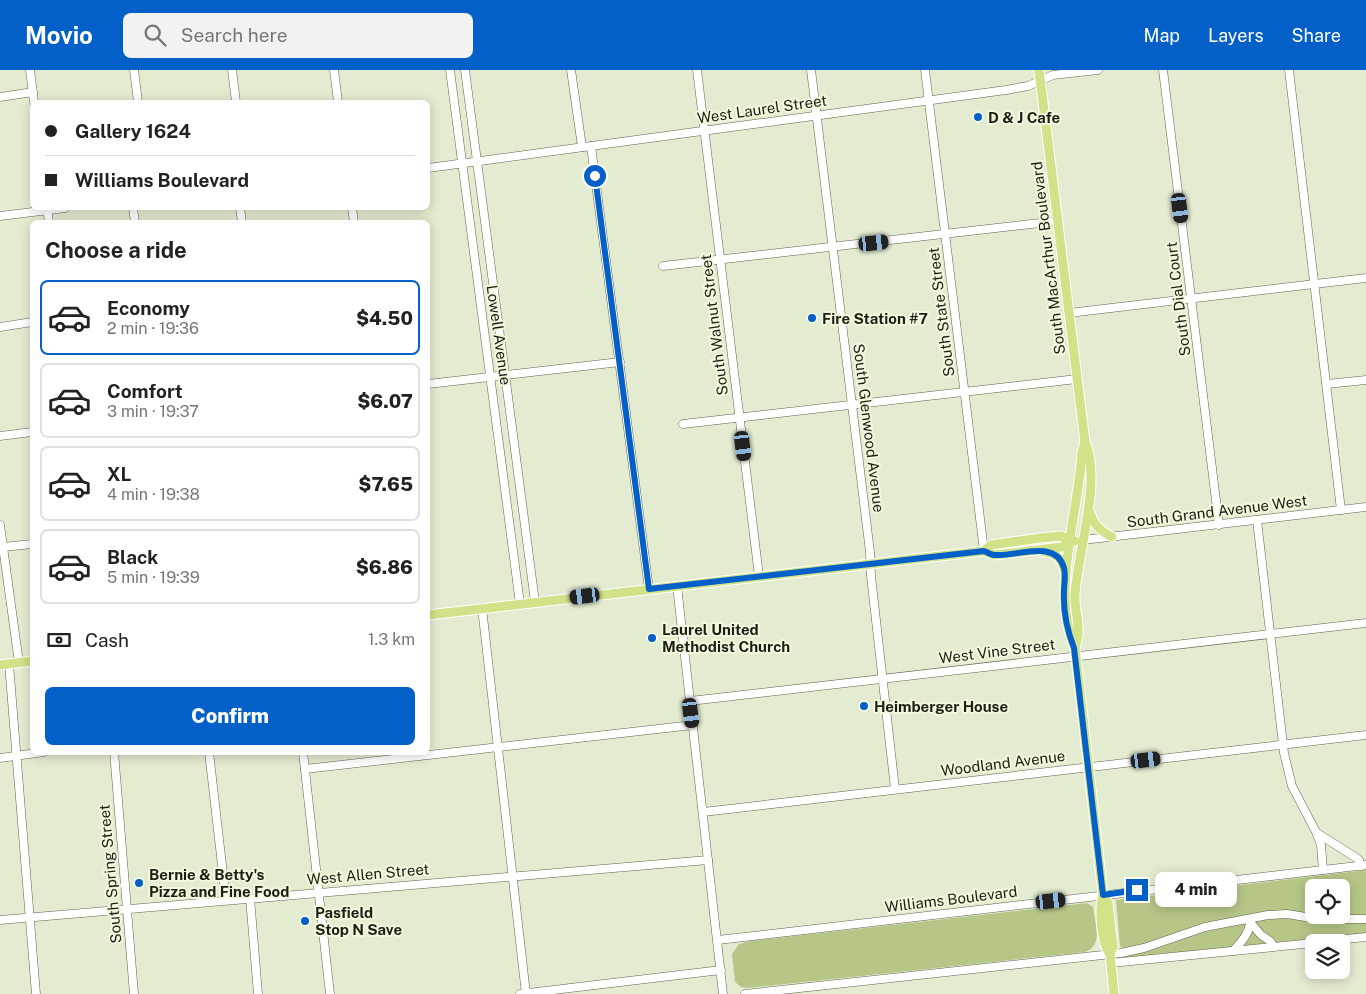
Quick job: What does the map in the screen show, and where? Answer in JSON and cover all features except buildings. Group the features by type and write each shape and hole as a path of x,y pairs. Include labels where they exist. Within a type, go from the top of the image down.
{"main road":[{"name":"South MacArthur Boulevard","path":"1039,70 1085,442 1089,450 1091,466 1088,510 1075,593 1078,633 1075,652"},
{"name":"South MacArthur Boulevard","path":"1085,442 1082,452 1064,591 1068,634 1075,652 1103,895 1100,904 1105,948 1110,959 1114,994"},
{"path":"1088,510 1094,525 1112,537"},
{"name":"South Grand Avenue West","path":"984,551 991,545 1061,536 1070,541"},
{"name":"South Grand Avenue West","path":"430,615 984,551 994,555 1062,547 1070,541 1083,540"},
{"path":"1032,550 1051,552 1059,556 1066,574"},
{"path":"4,664 30,661"}],"street":[{"path":"30,70 34,100"},
{"path":"134,70 138,100"},
{"path":"232,70 236,100"},
{"path":"334,70 338,100"},
{"name":"Lowell Avenue","path":"450,70 520,604"},
{"name":"Lowell Avenue","path":"465,70 535,602"},
{"path":"571,70 582,147"},
{"name":"South Walnut Street","path":"697,70 760,576"},
{"name":"South Glenwood Avenue","path":"811,70 871,564 895,789"},
{"name":"South State Street","path":"925,70 984,551"},
{"name":"West Laurel Street","path":"430,168 1028,86 1053,75 1098,70"},
{"name":"South Dial Court","path":"1163,70 1219,525"},
{"path":"1289,70 1341,510"},
{"path":"0,97 33,92"},
{"path":"591,146 649,589"},
{"path":"0,216 40,210"},
{"path":"663,266 1058,221"},
{"path":"1069,313 1366,278"},
{"path":"0,326 30,322"},
{"path":"430,384 620,362"},
{"path":"683,424 1077,379"},
{"path":"1327,384 1366,380"},
{"path":"0,436 30,432"},
{"name":"South Grand Avenue West","path":"1083,540 1366,507"},
{"path":"1257,520 1282,745 1292,786 1321,845 1323,870"},
{"path":"0,525 19,662"},
{"path":"3,547 30,544"},
{"path":"677,586 723,994"},
{"path":"482,608 513,876 524,994 721,970"},
{"name":"West Vine Street","path":"690,701 883,678 1075,652 1366,623"},
{"path":"4,664 16,756 36,994"},
{"path":"305,770 693,725"},
{"name":"Woodland Avenue","path":"703,812 1366,735"},
{"path":"0,758 30,754"},
{"name":"South Spring Street","path":"114,755 134,994"},
{"path":"209,755 226,900"},
{"path":"302,755 330,994"},
{"path":"1316,832 1359,860 1363,865"},
{"name":"West Allen Street","path":"0,920 708,860"},
{"name":"Williams Boulevard","path":"718,940 1363,865"},
{"path":"250,898 258,994"},
{"path":"1110,959 1204,927 1251,921 1268,915 1287,914 1318,919 1366,919"},
{"path":"1251,921 1261,935 1270,941 1274,947"},
{"path":"1233,951 1244,939 1251,921"},
{"path":"1350,939 1366,937"},
{"path":"745,994 1110,959 1233,951 1305,944"}],"green space":[{"path":"1366,870 1366,933 1305,934 1305,939 1124,958 1123,948 1120,946 1116,900"},
{"path":"1087,903 1093,907 1097,933 1095,944 1085,952 747,988 741,987 735,982 732,954 739,944 750,941"}],"place":[{"name":"D & J Cafe","path":"978,117"},
{"name":"Fire Station #7","path":"812,318"},
{"name":"Laurel United Methodist Church","path":"652,638"},
{"name":"Heimberger House","path":"864,706"},
{"name":"Bernie & Betty's Pizza and Fine Food","path":"139,883"},
{"name":"Pasfield Stop N Save","path":"305,921"}],"route":[{"path":"595,176 649,589 984,551 994,555 1032,550 1051,552 1059,556 1066,574 1064,603 1068,634 1074,648 1103,895 1137,890"}]}
